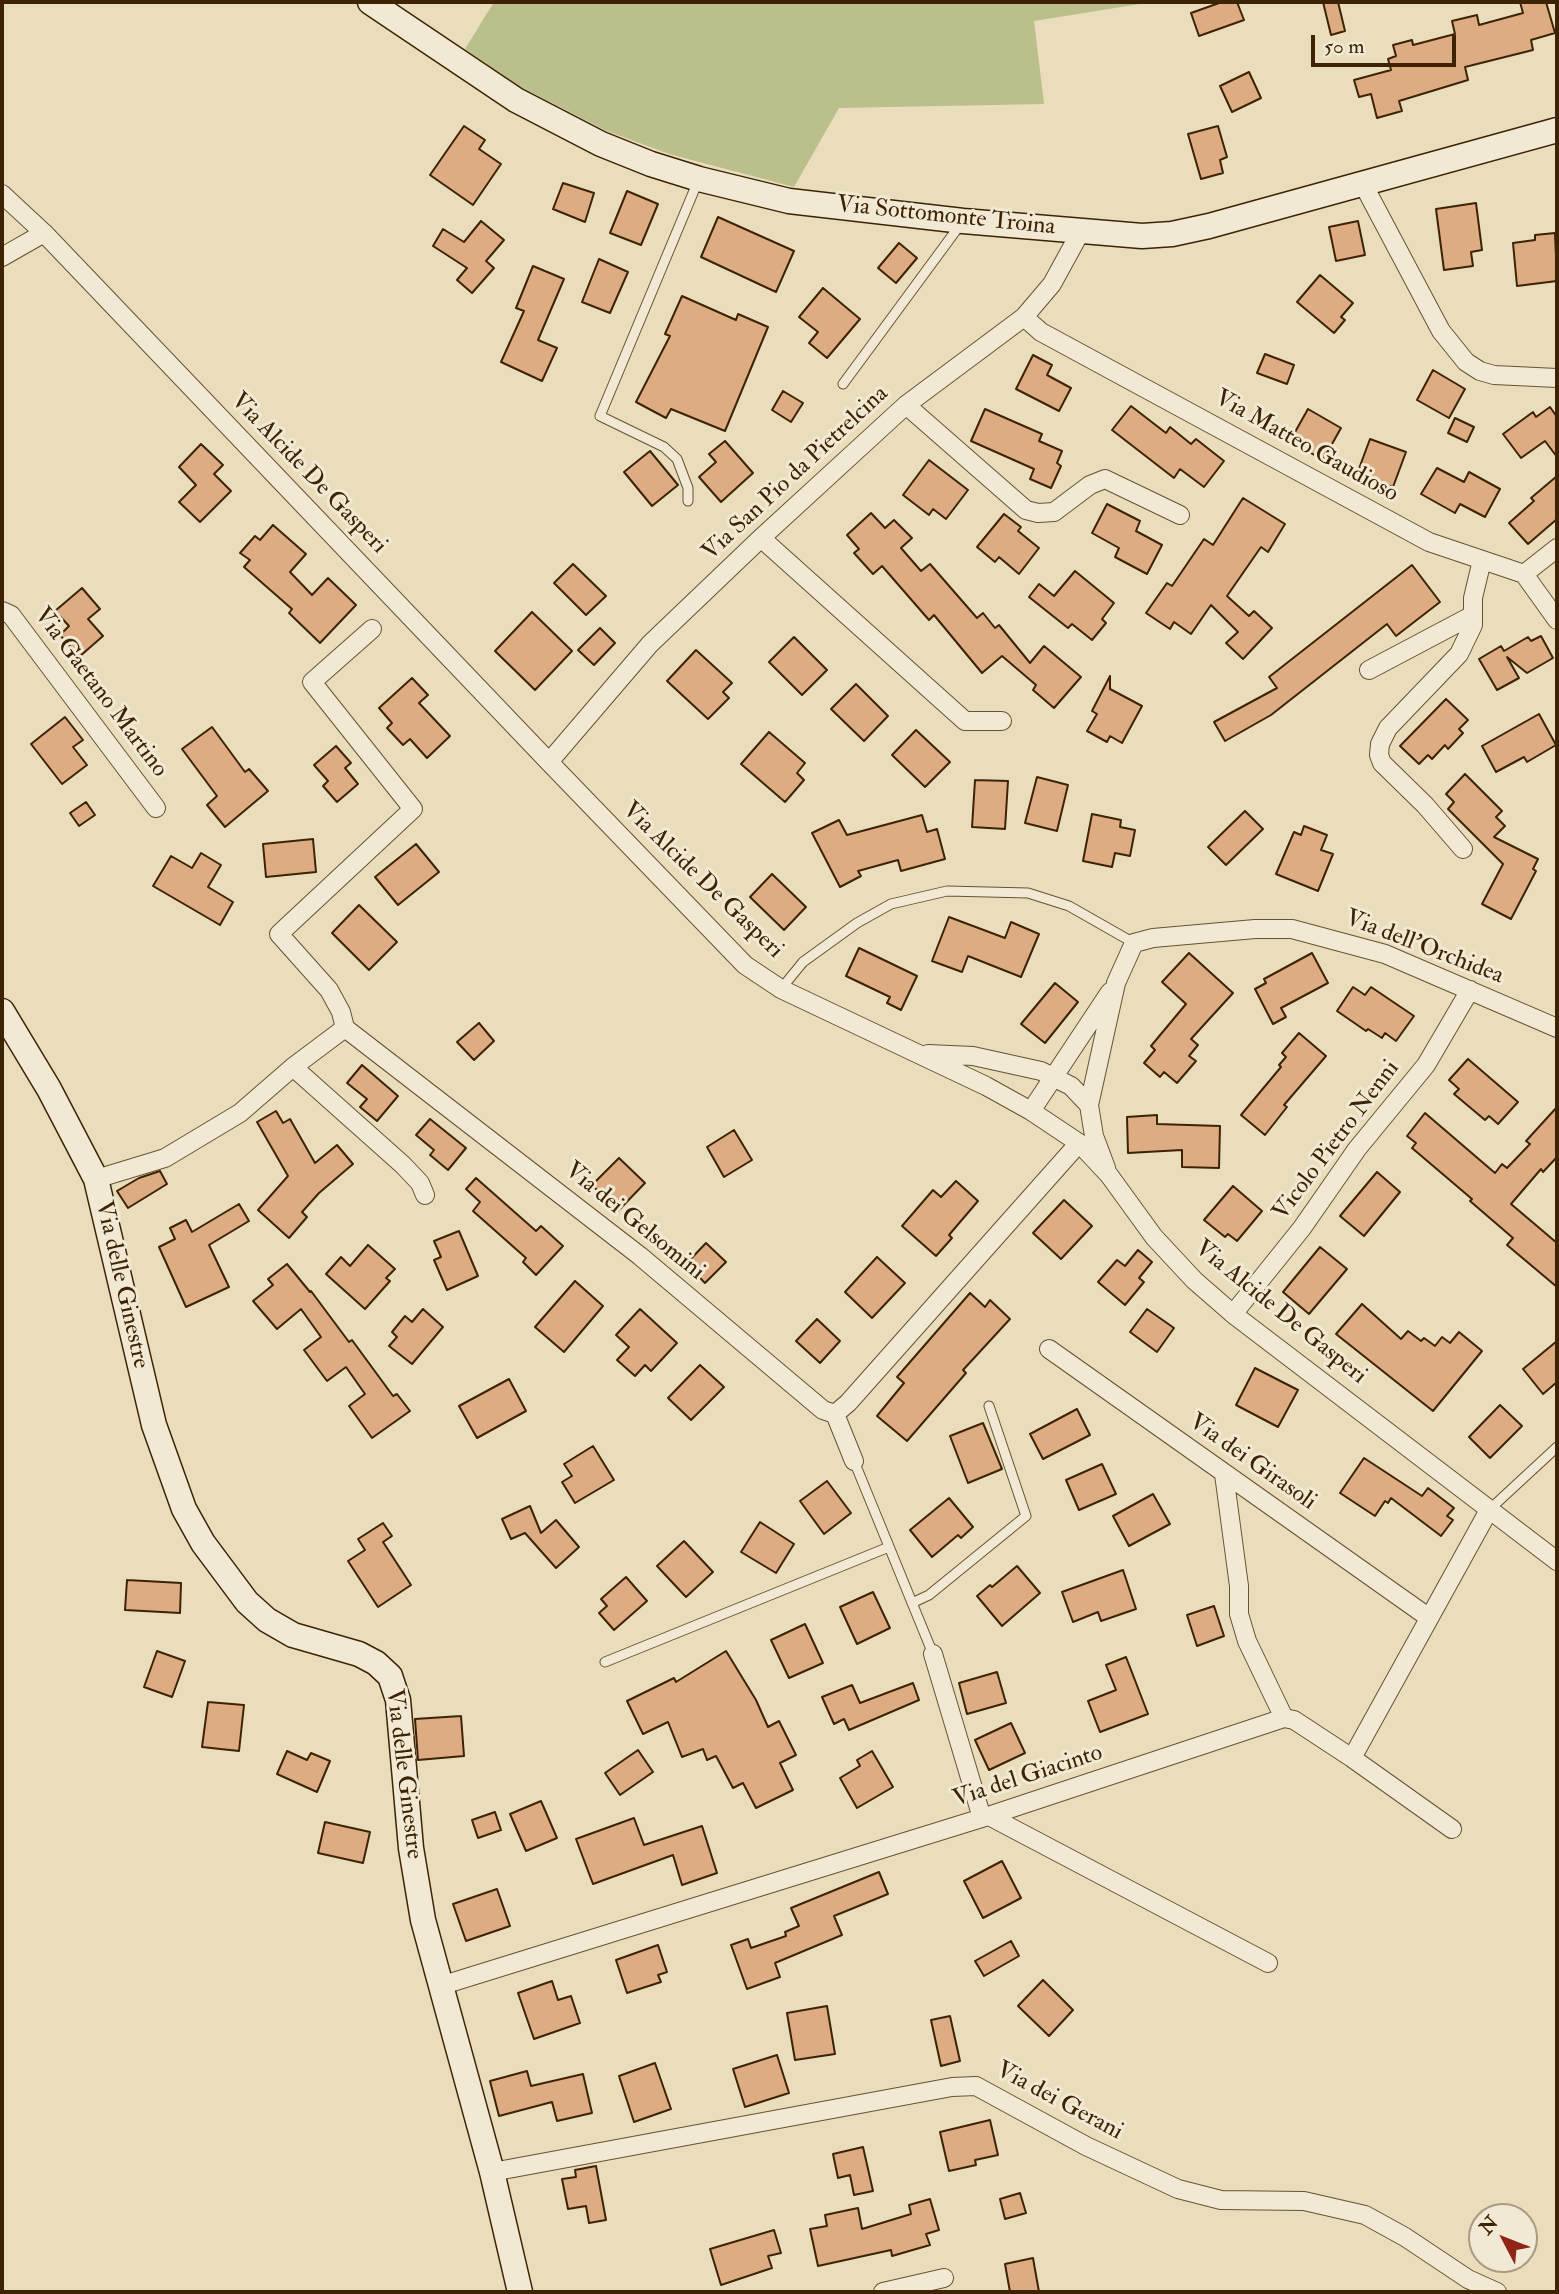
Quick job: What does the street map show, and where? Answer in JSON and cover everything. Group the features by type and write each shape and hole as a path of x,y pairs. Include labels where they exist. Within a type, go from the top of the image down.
{"street":[{"name":"Via Sottomonte Troina","path":"370,2 495,88 601,145 699,179 789,201 963,221 1142,236 1172,234 1557,130"},
{"path":"1363,184 1441,331 1466,362 1480,371 1494,375 1557,379"},
{"name":"Via Alcide De Gasperi","path":"2,194 44,233 745,965 781,989 986,1086 1031,1111 1079,1143 1109,1175 1154,1237 1194,1280 1233,1314 1557,1562"},
{"name":"Via San Pio da Pietrelcina","path":"549,762 650,644 761,538 906,405 1024,317 1052,284 1081,231"},
{"path":"2,257 44,233"},
{"name":"Via Matteo Gaudioso","path":"1024,317 1041,331 1429,542 1524,574"},
{"path":"906,405 1026,510 1038,513 1054,512 1090,485 1105,479 1180,515"},
{"path":"761,538 965,721 1002,721"},
{"path":"1557,548 1524,574 1557,620"},
{"path":"1463,849 1425,804 1382,763 1379,755 1380,744 1388,728 1459,654 1473,625 1473,598 1482,560"},
{"name":"Via Gaetano Martino","path":"2,611 11,615 156,808"},
{"path":"1369,670 1473,615"},
{"path":"96,1179 165,1158 240,1113 293,1067 345,1028 341,1012 329,990 279,934 413,809 312,682 372,629"},
{"name":"Via dell'Orchidea","path":"1134,943 1153,938 1255,929 1292,929 1385,954 1557,1028"},
{"path":"1031,1111 1116,983 1134,943"},
{"path":"1109,1175 1094,1136 1089,1105 1116,983"},
{"name":"Vicolo Pietro Nenni","path":"1233,1314 1302,1228 1357,1149 1426,1065 1470,990"},
{"name":"Via delle Ginestre","path":"2,1012 49,1088 96,1179 154,1425 184,1509 197,1532 247,1602 267,1620 293,1635 359,1654 376,1662 390,1676 398,1700 413,1860 423,1920 492,2172 520,2292"},
{"name":"Via dei Gelsomini","path":"345,1028 640,1256 823,1410 835,1414"},
{"path":"920,1054 974,1056 1041,1071 1071,1086 1089,1105"},
{"path":"293,1067 403,1166 420,1183 425,1195"},
{"path":"854,1461 835,1414 848,1403 1079,1143"},
{"name":"Via dei Girasoli","path":"1049,1349 1428,1617"},
{"path":"1224,1474 1239,1586 1239,1614 1247,1640 1284,1718 1294,1720 1352,1758 1452,1829"},
{"path":"1352,1758 1489,1510"},
{"path":"933,1654 986,1817 1268,1962"},
{"name":"Via del Giacinto","path":"440,1986 986,1817 1284,1718"},
{"name":"Via dei Gerani","path":"492,2172 952,2087 976,2086 1086,2146 1178,2189 1221,2200 1304,2201 1365,2215 1405,2237 1468,2279 1497,2292"},
{"path":"883,2292 944,2277"}],"lane":[{"path":"688,502 688,488 677,458 664,447 600,416 699,179"},
{"path":"844,384 963,221"},
{"path":"781,989 803,962 857,923 891,904 947,891 1028,893 1069,906 1134,943"},
{"path":"912,1603 929,1595 1026,1516 989,1406"},
{"path":"1489,1510 1557,1447"},
{"path":"854,1461 933,1654"},
{"path":"605,1662 889,1548"}],"green space":[{"path":"494,2 1152,2 1034,21 1044,104 839,108 794,187 669,154 607,131 519,86 465,49"}],"building":[{"path":"1222,2 1237,2 1244,20 1199,36 1191,13"},
{"path":"1323,2 1338,2 1345,31 1331,35"},
{"path":"1520,2 1546,2 1555,33 1531,40 1533,50 1465,67 1468,80 1399,101 1402,111 1377,118 1371,94 1359,97 1354,80 1391,70 1388,59 1396,56 1393,45 1412,40 1413,45 1455,34 1452,21 1477,15 1479,25 1523,13"},
{"path":"1249,72 1261,98 1232,112 1220,86"},
{"path":"464,126 485,140 479,149 501,164 473,205 430,175"},
{"path":"1218,126 1227,157 1220,160 1223,173 1201,179 1188,134"},
{"path":"563,183 594,193 585,222 553,209"},
{"path":"627,191 658,204 641,245 610,233"},
{"path":"1476,203 1482,250 1471,252 1473,266 1444,270 1436,209"},
{"path":"718,217 794,251 776,292 701,257"},
{"path":"481,221 504,240 486,261 494,268 472,293 457,280 467,268 433,246 443,229 464,242"},
{"path":"1358,221 1365,255 1336,261 1329,227"},
{"path":"1555,233 1557,281 1517,286 1513,243 1535,240 1535,235"},
{"path":"899,243 917,258 896,283 878,268"},
{"path":"599,259 628,272 610,313 582,302"},
{"path":"533,266 564,279 538,340 557,348 542,381 501,362 524,311 516,308"},
{"path":"1320,275 1353,303 1341,317 1345,320 1334,333 1297,302"},
{"path":"823,288 860,319 827,358 809,343 818,332 799,317"},
{"path":"682,296 736,320 738,314 768,327 725,431 671,409 666,418 636,402 670,336 665,334"},
{"path":"1265,354 1294,365 1287,384 1257,373"},
{"path":"1033,355 1052,365 1047,375 1071,388 1059,411 1016,389"},
{"path":"1433,370 1465,389 1449,418 1417,400"},
{"path":"783,391 803,403 791,422 772,410"},
{"path":"1131,406 1166,433 1170,427 1191,444 1196,439 1224,461 1204,487 1180,469 1174,478 1112,430"},
{"path":"1550,407 1557,417 1557,457 1545,441 1521,458 1503,434 1533,412 1536,417"},
{"path":"985,409 1042,434 1039,441 1062,451 1057,463 1061,466 1051,488 1030,479 1034,469 971,441"},
{"path":"1308,409 1341,428 1323,460 1290,441"},
{"path":"1455,418 1474,427 1467,442 1448,433"},
{"path":"1370,439 1406,452 1393,487 1357,474"},
{"path":"725,441 753,473 721,502 699,477 716,462 709,454"},
{"path":"201,444 223,465 214,474 231,491 200,522 179,502 196,485 179,467"},
{"path":"650,451 678,485 652,506 624,472"},
{"path":"929,460 968,490 946,519 933,509 929,515 903,495"},
{"path":"1437,468 1464,482 1469,472 1500,489 1485,517 1460,504 1455,513 1421,494"},
{"path":"1557,476 1557,519 1528,544 1509,523 1534,501 1531,498"},
{"path":"1243,498 1285,524 1268,552 1261,547 1227,596 1249,616 1254,611 1272,628 1243,659 1226,643 1238,632 1211,605 1191,634 1174,622 1170,629 1146,613 1167,583 1172,586 1204,539 1213,545"},
{"path":"1107,504 1140,521 1136,531 1162,545 1147,574 1115,557 1119,548 1092,533"},
{"path":"871,513 885,528 894,520 912,538 901,548 921,571 930,564 977,618 983,613 995,628 999,625 1030,663 1044,646 1081,677 1054,708 1033,690 1036,685 1002,656 982,673 934,615 929,620 882,566 873,574 854,553 859,549 847,535"},
{"path":"1004,514 1021,527 1018,531 1039,548 1019,574 999,557 995,562 977,547"},
{"path":"273,525 306,554 290,572 312,595 328,578 356,605 320,643 289,613 292,609 244,567 250,560 240,553 255,536 260,540"},
{"path":"573,564 606,596 586,615 554,583"},
{"path":"1412,565 1440,602 1396,636 1387,624 1271,715 1225,741 1214,722 1277,688 1269,677"},
{"path":"1075,571 1114,603 1102,619 1106,623 1092,640 1072,624 1068,628 1029,597 1039,584 1054,596"},
{"path":"82,588 100,609 88,619 103,636 79,657 60,635 69,626 55,611"},
{"path":"532,612 572,651 535,690 495,651"},
{"path":"600,628 615,643 594,665 578,650"},
{"path":"1541,636 1553,658 1527,673 1507,657 1519,678 1497,690 1479,659 1501,646 1504,651 1528,637 1531,641"},
{"path":"794,637 827,670 802,695 769,662"},
{"path":"696,650 732,683 723,692 729,698 708,719 667,681"},
{"path":"1110,676 1110,689 1142,706 1122,743 1110,736 1107,742 1087,731 1097,714 1092,711"},
{"path":"412,678 428,695 419,703 450,736 427,758 410,739 403,745 387,728 392,723 379,708"},
{"path":"856,684 888,716 864,741 831,709"},
{"path":"1446,699 1468,720 1459,729 1463,733 1448,749 1445,745 1432,759 1428,755 1419,764 1400,746"},
{"path":"1539,714 1556,745 1527,762 1524,757 1496,772 1482,746"},
{"path":"65,717 83,740 73,747 87,765 62,784 31,744"},
{"path":"212,727 245,772 249,769 268,791 225,827 207,805 217,796 182,749"},
{"path":"916,730 950,762 925,787 892,755"},
{"path":"769,732 805,763 797,773 804,780 785,802 741,764"},
{"path":"336,746 351,763 345,768 358,784 337,802 323,786 328,781 314,765"},
{"path":"1465,774 1502,811 1496,817 1505,826 1494,837 1538,859 1533,869 1536,871 1511,919 1482,904 1503,864 1448,809 1454,802 1446,794"},
{"path":"1037,777 1068,785 1057,831 1025,823"},
{"path":"975,780 1008,781 1005,829 972,827"},
{"path":"86,802 95,815 79,826 70,813"},
{"path":"1245,811 1263,829 1226,865 1208,847"},
{"path":"1092,814 1121,820 1120,827 1135,830 1130,856 1115,853 1112,867 1083,861"},
{"path":"922,815 927,832 937,829 945,859 901,871 898,860 858,871 861,876 840,887 812,833 839,820 847,835"},
{"path":"1304,826 1327,835 1321,850 1333,854 1318,891 1276,874 1294,832 1301,835"},
{"path":"313,839 316,872 266,877 263,844"},
{"path":"416,844 439,872 398,905 375,877"},
{"path":"201,853 221,865 208,887 233,902 220,925 153,886 171,856 192,868"},
{"path":"772,874 806,907 784,930 750,897"},
{"path":"359,905 397,942 369,970 332,933"},
{"path":"949,917 1005,938 1011,922 1039,934 1021,977 968,956 962,972 932,961"},
{"path":"859,948 917,976 901,1010 887,1003 890,997 846,976"},
{"path":"1189,953 1233,993 1191,1039 1198,1045 1189,1056 1196,1061 1177,1083 1164,1072 1160,1077 1144,1063 1155,1050 1151,1046 1186,1004 1162,982"},
{"path":"1312,953 1328,983 1281,1008 1286,1017 1273,1024 1255,989 1266,983 1264,979"},
{"path":"1055,983 1078,1002 1045,1043 1021,1024"},
{"path":"1353,987 1365,995 1371,987 1414,1016 1396,1041 1385,1033 1382,1038 1368,1029 1366,1031 1337,1011"},
{"path":"479,1023 494,1041 474,1060 457,1042"},
{"path":"1299,1033 1326,1056 1284,1105 1287,1107 1265,1135 1241,1115 1281,1067 1279,1065 1286,1057 1282,1053"},
{"path":"1468,1059 1518,1102 1498,1124 1489,1116 1485,1120 1454,1094 1459,1089 1449,1080"},
{"path":"362,1065 398,1096 377,1121 360,1107 367,1099 347,1083"},
{"path":"1557,1107 1557,1157 1543,1172 1541,1169 1511,1204 1557,1243 1557,1287 1507,1245 1513,1238 1412,1148 1416,1143 1407,1136 1425,1113 1495,1173 1502,1164 1507,1168 1530,1144 1526,1141"},
{"path":"276,1111 283,1123 290,1119 315,1163 337,1145 353,1164 319,1193 302,1212 307,1217 289,1238 258,1210 288,1176 257,1122"},
{"path":"1157,1115 1157,1124 1220,1126 1219,1168 1182,1167 1182,1150 1128,1153 1127,1117"},
{"path":"430,1119 466,1148 448,1170 430,1155 434,1150 416,1135"},
{"path":"734,1130 752,1160 724,1177 707,1147"},
{"path":"619,1158 645,1183 618,1211 592,1185"},
{"path":"160,1171 167,1184 128,1208 117,1191 139,1178"},
{"path":"1377,1172 1400,1192 1364,1236 1340,1216"},
{"path":"476,1178 536,1231 541,1226 563,1246 536,1275 523,1262 526,1258 473,1211 480,1202 466,1189"},
{"path":"956,1181 978,1201 949,1235 952,1238 936,1256 902,1226 933,1190 941,1197"},
{"path":"1233,1186 1262,1211 1237,1241 1228,1234 1225,1237 1204,1220"},
{"path":"1064,1200 1092,1226 1061,1259 1033,1233"},
{"path":"239,1204 249,1221 209,1245 229,1287 186,1307 159,1247 175,1239 170,1228 186,1220 192,1232"},
{"path":"459,1231 478,1276 447,1290 434,1260 441,1257 434,1241"},
{"path":"706,1243 726,1262 705,1283 686,1264"},
{"path":"368,1245 395,1269 386,1278 390,1281 365,1309 326,1274 341,1257 350,1266"},
{"path":"1320,1247 1347,1269 1309,1314 1283,1292"},
{"path":"1138,1250 1152,1262 1139,1278 1144,1282 1125,1305 1098,1282 1117,1260 1125,1266"},
{"path":"877,1257 905,1283 872,1318 845,1292"},
{"path":"287,1264 349,1342 352,1340 393,1396 397,1394 410,1411 372,1438 349,1406 365,1394 346,1367 327,1381 304,1350 321,1337 301,1309 277,1329 253,1301 273,1285 268,1279"},
{"path":"575,1281 603,1306 564,1352 535,1327"},
{"path":"970,1293 985,1307 990,1300 1010,1319 963,1370 966,1373 907,1441 877,1416 904,1383 897,1377"},
{"path":"1362,1304 1401,1339 1408,1331 1421,1341 1424,1338 1435,1346 1442,1337 1450,1343 1459,1332 1482,1351 1433,1411 1336,1334"},
{"path":"423,1309 443,1327 412,1364 389,1346 397,1337 392,1332 405,1316 412,1322"},
{"path":"640,1309 677,1343 651,1371 645,1365 635,1376 617,1360 629,1347 616,1335"},
{"path":"1147,1309 1174,1328 1157,1352 1130,1332"},
{"path":"817,1319 840,1341 820,1363 796,1341"},
{"path":"1557,1341 1557,1382 1543,1394 1523,1369"},
{"path":"700,1365 724,1387 691,1420 668,1398"},
{"path":"1255,1368 1298,1390 1278,1427 1236,1405"},
{"path":"509,1379 526,1411 477,1438 459,1406"},
{"path":"1500,1405 1522,1426 1490,1458 1469,1437"},
{"path":"1077,1409 1090,1435 1043,1459 1030,1434"},
{"path":"983,1423 1002,1469 968,1483 950,1436"},
{"path":"593,1446 614,1480 575,1503 562,1482 572,1476 564,1464"},
{"path":"1364,1458 1422,1496 1428,1488 1454,1508 1447,1516 1453,1520 1441,1536 1391,1498 1388,1503 1385,1501 1375,1516 1340,1493"},
{"path":"1102,1464 1116,1494 1079,1510 1066,1480"},
{"path":"827,1481 851,1513 824,1534 800,1501"},
{"path":"1153,1494 1170,1524 1129,1546 1113,1516"},
{"path":"949,1498 973,1527 961,1538 958,1535 932,1557 910,1530"},
{"path":"530,1506 541,1533 556,1520 579,1547 556,1568 525,1533 511,1539 502,1519"},
{"path":"760,1522 794,1544 776,1573 741,1552"},
{"path":"383,1523 392,1536 383,1542 411,1585 378,1607 348,1561 365,1550 358,1539"},
{"path":"684,1541 713,1572 686,1597 657,1566"},
{"path":"1017,1566 1040,1593 1002,1626 977,1596"},
{"path":"1123,1570 1136,1609 1101,1621 1098,1612 1073,1622 1062,1592"},
{"path":"626,1577 647,1601 614,1630 599,1613 607,1606 601,1599"},
{"path":"127,1580 181,1583 180,1613 125,1610"},
{"path":"873,1592 890,1628 857,1644 840,1607"},
{"path":"1214,1606 1224,1636 1197,1646 1187,1615"},
{"path":"805,1624 823,1663 789,1678 771,1640"},
{"path":"157,1651 185,1661 172,1697 144,1687"},
{"path":"726,1651 756,1700 768,1727 779,1721 796,1755 780,1763 793,1790 756,1808 743,1783 733,1788 716,1756 707,1760 703,1749 682,1757 668,1722 643,1734 627,1701 674,1678 676,1682"},
{"path":"1126,1657 1148,1714 1100,1732 1088,1701 1116,1690 1106,1665"},
{"path":"997,1672 1006,1703 967,1714 959,1683"},
{"path":"913,1683 919,1700 849,1730 844,1719 834,1724 822,1697 852,1685 860,1703"},
{"path":"208,1702 244,1705 239,1751 202,1747"},
{"path":"461,1716 464,1756 418,1760 415,1719"},
{"path":"1011,1723 1025,1753 989,1770 975,1740"},
{"path":"638,1750 653,1772 620,1795 605,1773"},
{"path":"287,1751 307,1760 311,1753 330,1761 317,1792 277,1774"},
{"path":"872,1751 893,1787 857,1808 840,1778 860,1766 857,1760"},
{"path":"541,1801 557,1838 526,1851 510,1814"},
{"path":"495,1812 501,1830 478,1838 472,1820"},
{"path":"634,1818 644,1845 702,1826 717,1873 682,1885 673,1855 593,1884 576,1839"},
{"path":"325,1822 370,1832 363,1863 318,1853"},
{"path":"1002,1861 1021,1898 983,1918 964,1881"},
{"path":"879,1872 888,1894 834,1916 842,1935 775,1963 780,1977 747,1989 731,1945 748,1939 751,1948 786,1936 785,1932 799,1926 791,1908"},
{"path":"497,1889 510,1926 466,1941 453,1904"},
{"path":"1011,1941 1019,1956 984,1976 975,1961"},
{"path":"658,1945 667,1972 658,1975 661,1982 627,1993 616,1960"},
{"path":"1043,1980 1073,2010 1049,2036 1018,2006"},
{"path":"552,1981 558,2000 571,1996 580,2023 534,2039 518,1993"},
{"path":"827,2006 835,2054 795,2060 787,2013"},
{"path":"950,2016 960,2061 941,2066 931,2020"},
{"path":"777,2055 789,2093 745,2107 733,2069"},
{"path":"655,2063 671,2109 634,2122 619,2076"},
{"path":"527,2071 531,2086 583,2074 592,2113 557,2121 552,2102 499,2116 490,2081"},
{"path":"990,2120 998,2155 975,2160 976,2165 949,2171 940,2132"},
{"path":"863,2147 873,2191 854,2195 850,2175 838,2178 833,2154"},
{"path":"596,2166 606,2220 589,2223 586,2206 568,2209 562,2179 576,2177 575,2170"},
{"path":"1020,2193 1026,2213 1005,2219 1000,2199"},
{"path":"930,2199 939,2230 926,2234 930,2245 892,2256 891,2250 818,2266 810,2229 827,2226 825,2215 858,2208 862,2229 911,2214 909,2205"},
{"path":"774,2230 781,2253 768,2256 772,2268 721,2285 710,2249"},
{"path":"1033,2258 1039,2292 1010,2292 1005,2264"}]}
